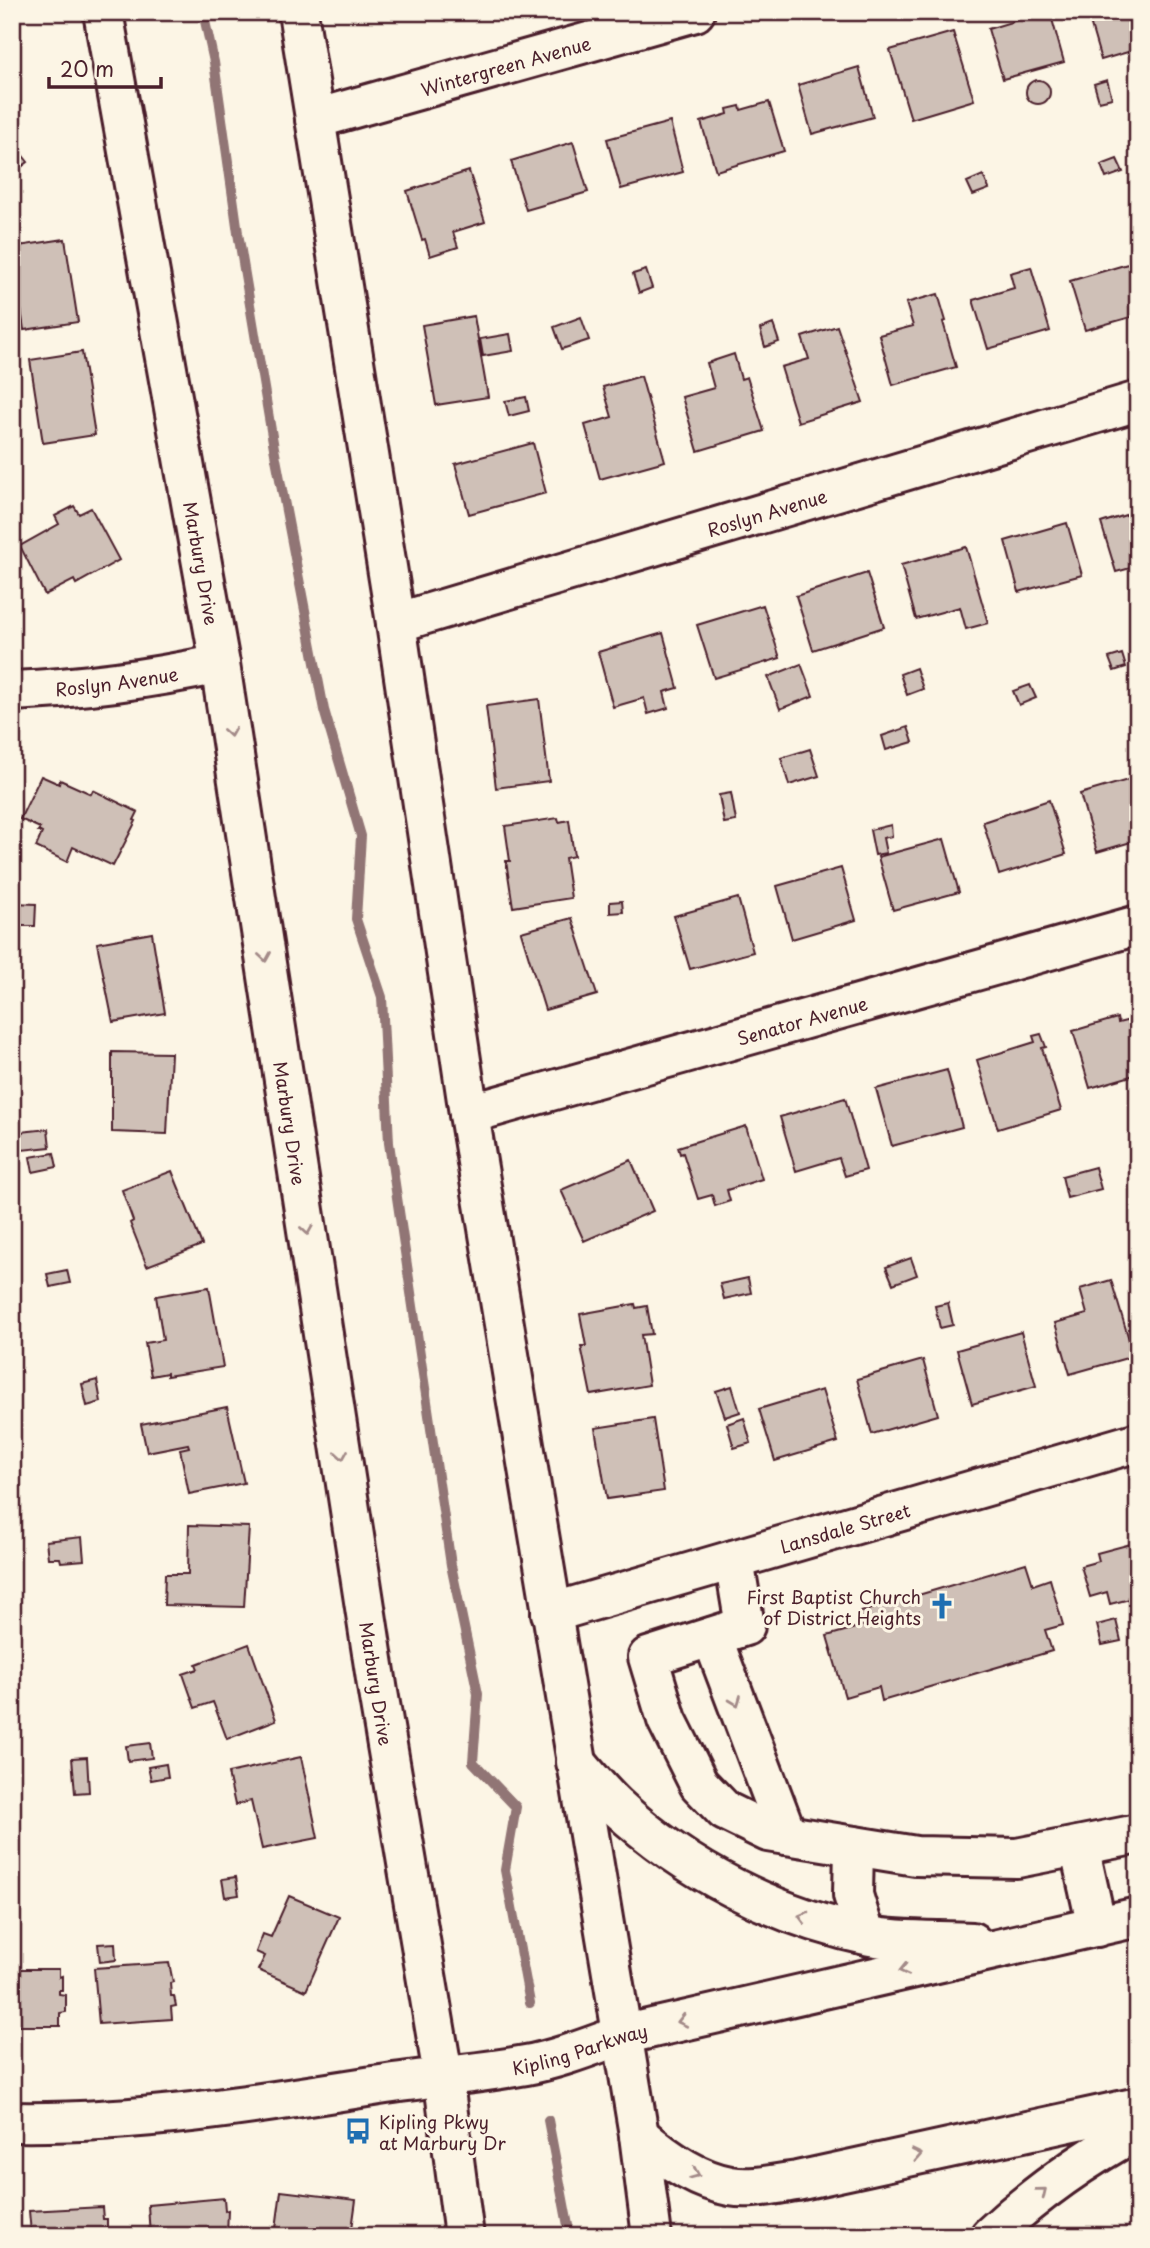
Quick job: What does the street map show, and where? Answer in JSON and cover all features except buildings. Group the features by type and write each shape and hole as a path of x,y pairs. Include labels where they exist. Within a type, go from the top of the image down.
{"street":[{"path":"298,12 396,623 469,1114 639,2135 652,2236"},
{"name":"Wintergreen Avenue","path":"315,119 695,12"},
{"name":"Marbury Drive","path":"98,15 220,664 378,1692 443,2075 464,2236"},
{"name":"Roslyn Avenue","path":"396,623 1138,401"},
{"name":"Roslyn Avenue","path":"12,691 95,687 220,664"},
{"name":"Senator Avenue","path":"469,1114 1138,925"},
{"name":"Lansdale Street","path":"551,1613 1138,1442"},
{"path":"734,1560 746,1626 648,1657 667,1720 699,1784 725,1811 768,1832 916,1856 1017,1858 1138,1835"},
{"path":"712,1637 787,1835"},
{"path":"576,1762 615,1805 654,1839 698,1869 782,1911 865,1934 1016,1944"},
{"path":"854,1846 853,1895 865,1934"},
{"path":"1079,1846 1097,1927"},
{"name":"Kipling Parkway","path":"12,2122 55,2122 241,2107 443,2075 525,2065 550,2060 622,2035 1138,1917"},
{"path":"639,2135 653,2148 690,2172 730,2186 752,2187 797,2181 1138,2107"},
{"path":"990,2236 1062,2176 1138,2130"}],"waterway":[{"path":"203,12 214,62 238,233 274,448 324,710 361,836 356,919 382,997 389,1143 451,1565 478,1694 473,1762 516,1807 505,1870 530,2003"},
{"path":"548,2120 570,2236"}],"place":[{"name":"First Baptist Church of District Heights","path":"942,1606"},
{"name":"Kipling Pkwy at Marbury Dr","path":"358,2131"}]}
